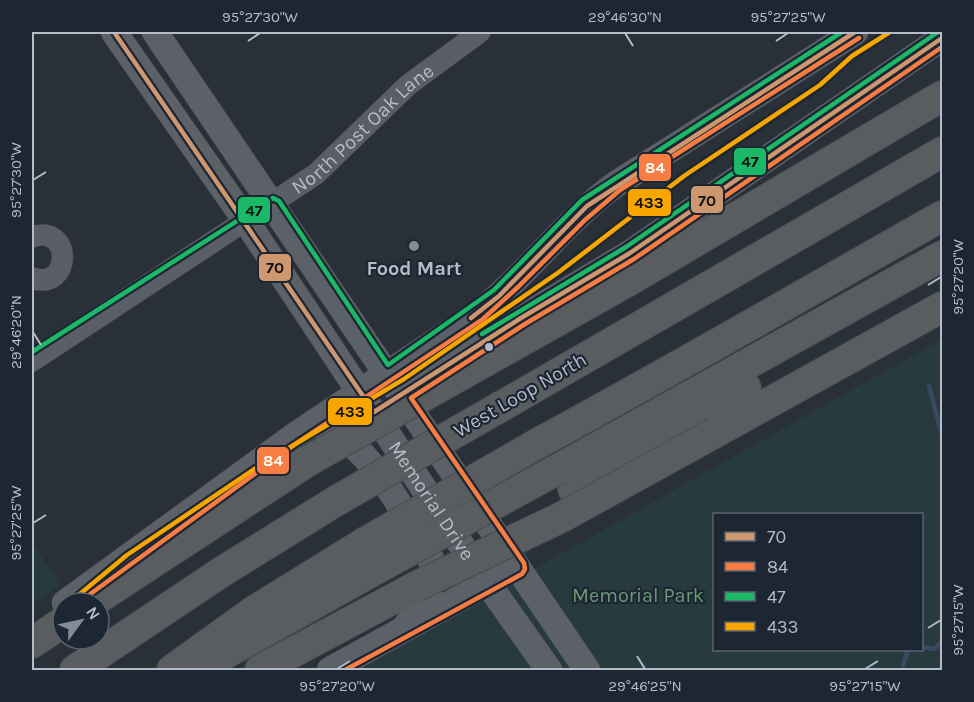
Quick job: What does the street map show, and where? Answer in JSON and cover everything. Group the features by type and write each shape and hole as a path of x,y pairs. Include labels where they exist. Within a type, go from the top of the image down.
{"highway":[{"path":"109,591 308,461 519,344 942,96"},
{"name":"West Loop North","path":"75,670 223,571 336,501 942,152"},
{"path":"172,670 254,611 364,543 542,441 694,359 743,328 942,216"},
{"path":"407,591 566,479 942,256"},
{"path":"195,670 378,568 566,479 871,314 942,268"},
{"path":"260,670 407,591 562,517 942,307"},
{"path":"32,643 51,630"}],"main road":[{"name":"Memorial Drive","path":"114,32 246,221 549,670"},
{"name":"Memorial Drive","path":"155,32 587,670"},
{"path":"393,386 500,296 587,206 855,32"},
{"path":"82,591 297,434 368,402 393,386 521,318 630,253 942,38"},
{"path":"154,87 246,187 273,205"},
{"path":"297,434 332,434 351,442 367,458 429,553 434,566 431,591 404,629"},
{"path":"330,670 518,567"},
{"path":"32,626 51,613"}],"street":[{"name":"North Post Oak Lane","path":"32,361 273,205 316,174 408,85 480,32"},
{"path":"32,237 42,235 55,240 60,246 63,260 61,267 52,277 44,280 32,278"}],"green space":[{"name":"Memorial Park","path":"942,339 942,670 355,670"},
{"path":"32,542 60,585 32,604"}],"waterway":[{"path":"929,386 942,435"},
{"path":"923,647 934,649 942,642"},
{"path":"904,670 903,665 908,651"}],"transit line":[{"name":"70","path":"114,32 374,412 521,318 630,253 942,38"},
{"name":"47","path":"32,352 273,198 279,201 388,365 494,290 582,200 842,32"},
{"name":"70","path":"471,318 499,296 587,206 855,32"},
{"name":"433","path":"84,591 127,555 262,464 404,379 559,272 684,176 820,85 852,56 890,32"},
{"name":"47","path":"482,334 626,247 938,32"},
{"name":"84","path":"94,591 301,440 483,319 585,220 620,190 859,38"},
{"name":"84","path":"345,670 522,574 525,569 524,563 411,398 525,324 634,259 942,47"}],"place":[{"name":"Food Mart","path":"414,246"}]}
